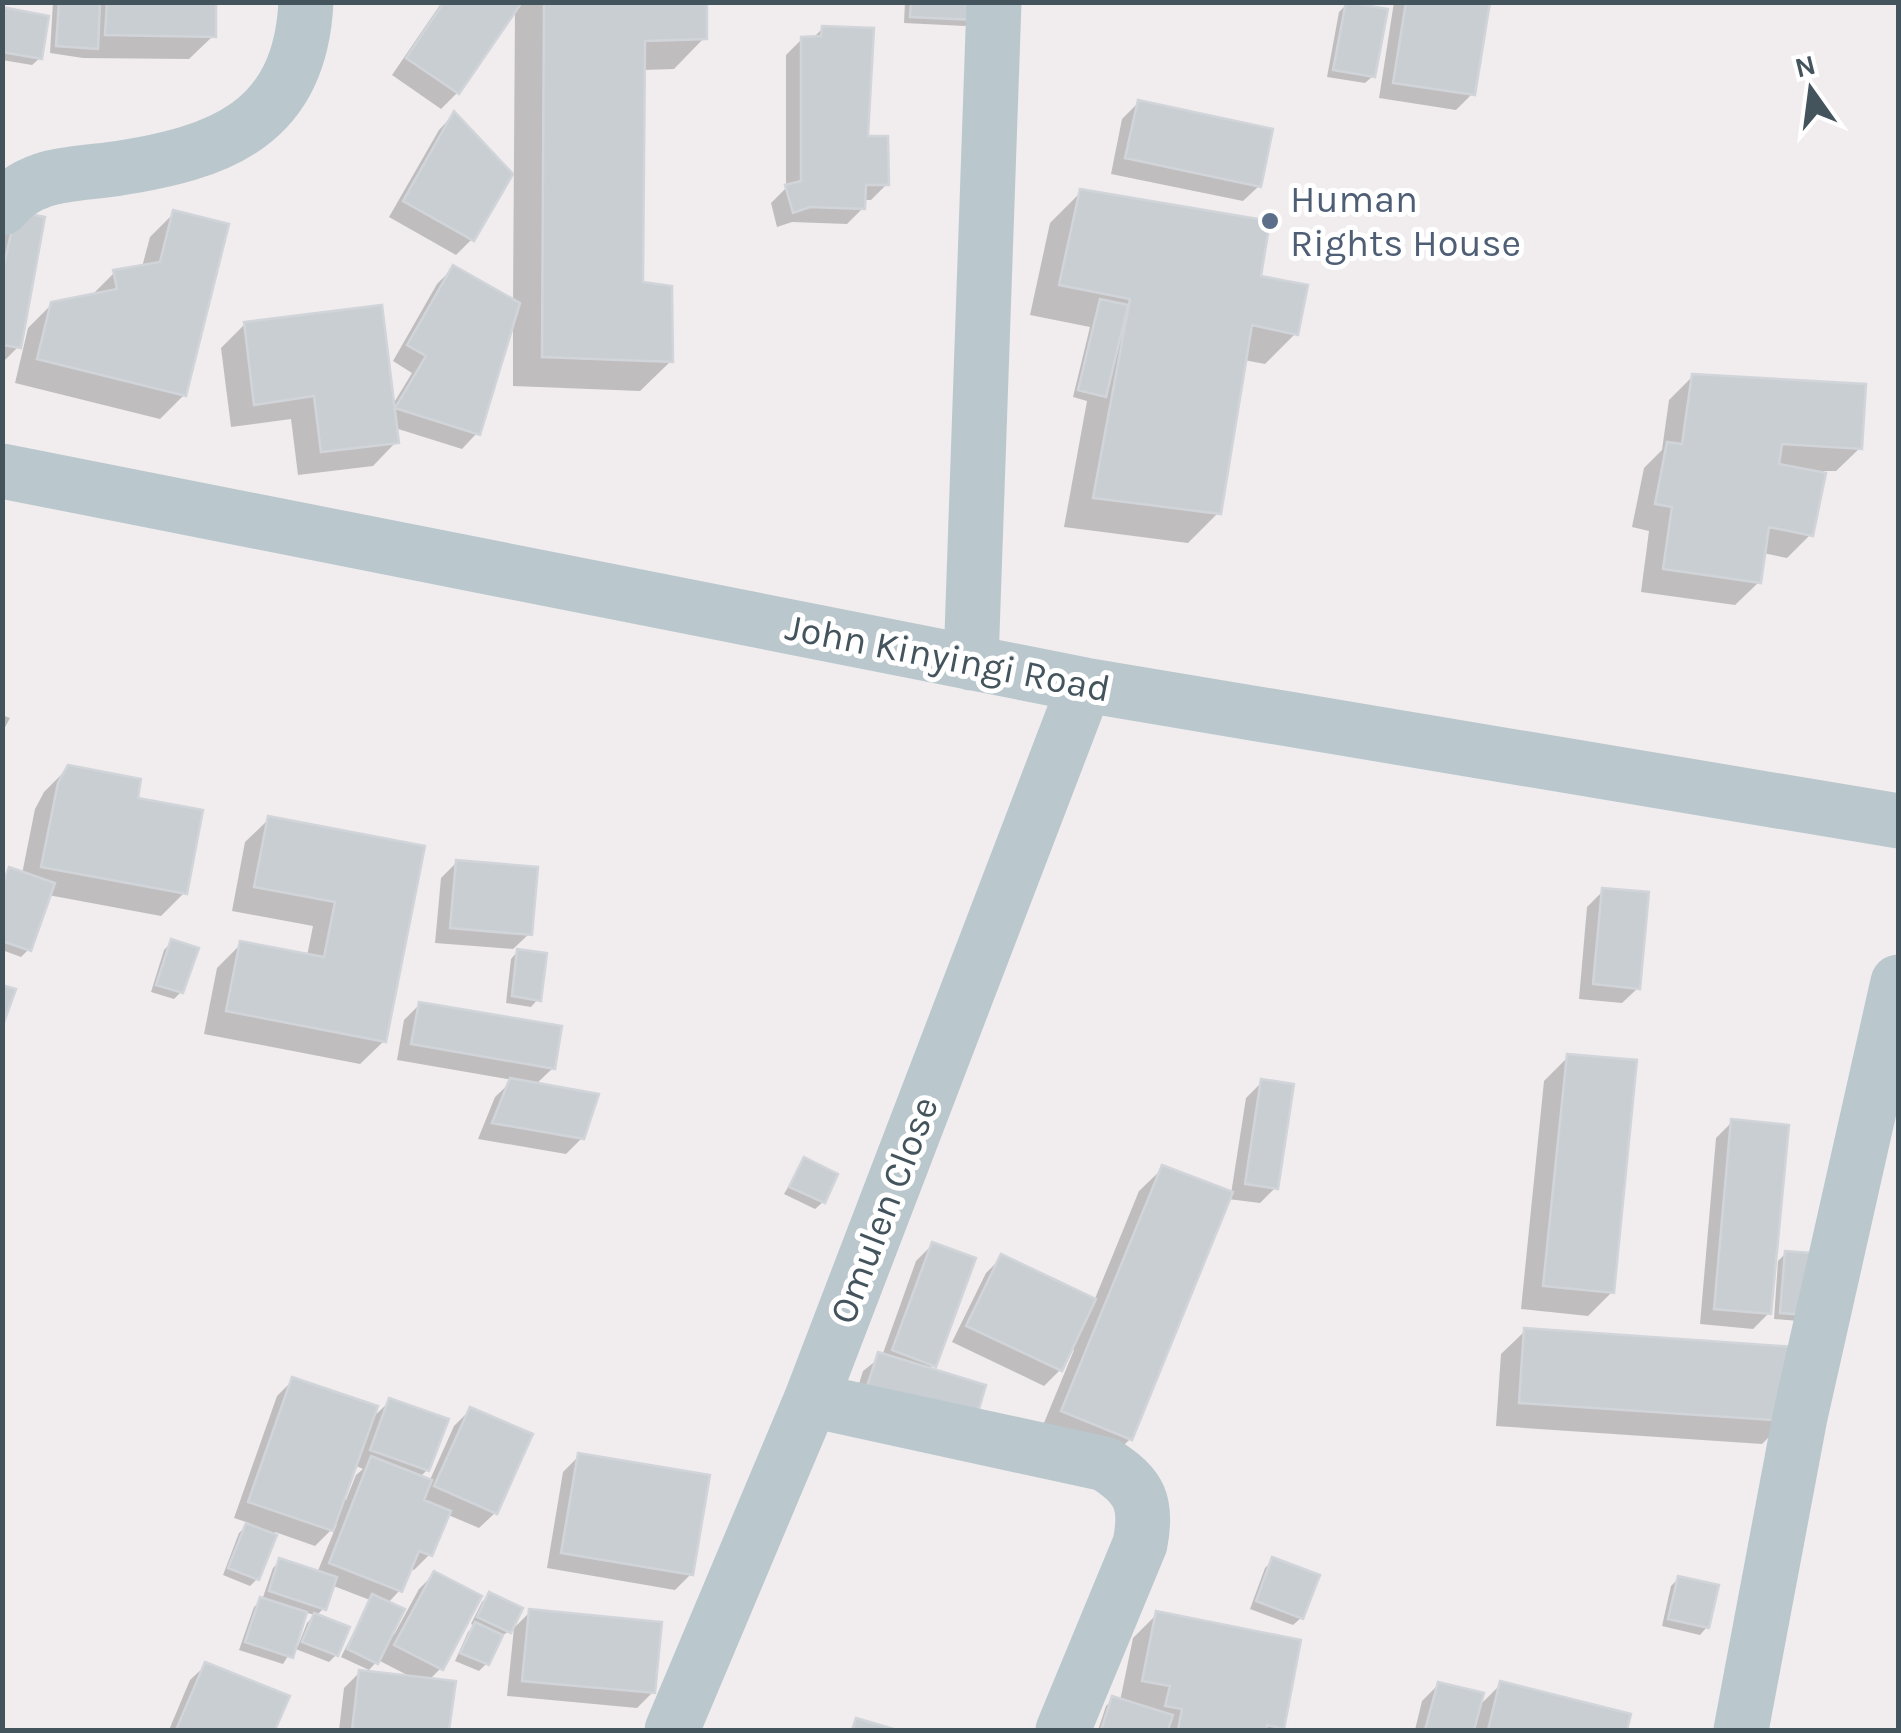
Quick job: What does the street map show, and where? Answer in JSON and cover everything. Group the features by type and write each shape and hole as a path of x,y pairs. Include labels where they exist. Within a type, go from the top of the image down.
{"street":[{"path":"2,208 20,188 49,176 188,155 251,126 290,82 304,34 306,2"},
{"path":"971,663 994,2"},
{"name":"John Kinyingi Road","path":"2,471 1085,685 1898,821"},
{"name":"Omulen Close","path":"672,1730 811,1400 1085,685"},
{"path":"1741,1730 1800,1417 1898,982"},
{"path":"811,1400 1105,1464 1129,1479 1140,1498 1145,1520 1140,1544 1063,1730"}],"building":[{"path":"59,2 100,2 98,49 56,46"},
{"path":"107,2 216,2 216,37 105,35"},
{"path":"444,2 522,2 459,94 406,58"},
{"path":"544,2 707,2 707,39 645,41 643,282 672,286 673,362 542,357"},
{"path":"911,2 976,2 975,20 910,17"},
{"path":"1346,2 1388,9 1375,77 1333,70"},
{"path":"1406,2 1490,2 1475,95 1393,83"},
{"path":"2,7 49,16 42,59 2,52"},
{"path":"822,26 874,28 868,136 888,136 889,185 866,185 865,209 810,207 793,213 785,185 801,181 801,37 821,36"},
{"path":"1138,100 1273,129 1261,187 1125,158"},
{"path":"454,111 513,174 474,241 403,201"},
{"path":"1080,189 1270,221 1261,276 1308,285 1298,335 1252,325 1221,514 1093,498 1130,299 1059,285"},
{"path":"173,210 229,224 186,396 37,359 51,302 117,289 113,270 160,262"},
{"path":"16,211 45,217 21,348 2,345 2,274"},
{"path":"453,265 520,303 480,435 395,408 426,356 407,345"},
{"path":"1100,299 1128,305 1106,397 1078,390"},
{"path":"382,305 399,443 321,452 314,396 254,405 244,322"},
{"path":"1692,374 1866,384 1862,449 1782,444 1779,464 1826,473 1813,536 1769,527 1761,583 1663,569 1672,507 1655,504 1667,442 1682,444"},
{"path":"68,765 141,779 138,798 203,810 187,894 41,867 58,783"},
{"path":"268,816 425,846 386,1042 226,1011 240,941 324,957 335,902 254,887"},
{"path":"456,860 538,867 532,935 450,928"},
{"path":"9,867 55,883 31,951 2,941 2,886"},
{"path":"1602,888 1649,892 1640,989 1593,984"},
{"path":"171,939 199,948 183,993 156,985"},
{"path":"517,949 547,953 541,1001 512,996"},
{"path":"2,985 16,989 2,1028"},
{"path":"419,1002 562,1026 555,1069 411,1044"},
{"path":"1567,1054 1637,1060 1614,1293 1543,1286"},
{"path":"510,1078 599,1094 584,1139 492,1123"},
{"path":"1261,1079 1294,1084 1278,1189 1245,1184"},
{"path":"1731,1119 1789,1125 1771,1314 1714,1309"},
{"path":"804,1157 838,1174 825,1203 789,1187"},
{"path":"1162,1165 1233,1192 1132,1440 1061,1411"},
{"path":"932,1242 976,1258 936,1367 892,1350"},
{"path":"1785,1251 1825,1254 1820,1316 1780,1313"},
{"path":"1001,1254 1096,1299 1062,1371 966,1326"},
{"path":"1524,1328 1794,1347 1788,1421 1519,1403"},
{"path":"878,1352 986,1385 974,1426 865,1393"},
{"path":"292,1377 378,1406 333,1531 248,1502"},
{"path":"389,1398 449,1419 429,1471 370,1450"},
{"path":"470,1407 533,1434 497,1514 434,1486"},
{"path":"578,1453 710,1475 693,1575 561,1553"},
{"path":"371,1456 432,1480 424,1500 451,1511 432,1556 419,1551 402,1592 329,1563"},
{"path":"246,1523 277,1535 259,1580 228,1568"},
{"path":"1272,1557 1320,1575 1303,1619 1256,1601"},
{"path":"279,1558 337,1577 326,1610 269,1591"},
{"path":"434,1571 482,1596 443,1670 394,1645"},
{"path":"1678,1576 1719,1585 1709,1628 1668,1619"},
{"path":"489,1592 523,1608 511,1633 477,1617"},
{"path":"372,1594 405,1609 378,1664 347,1649"},
{"path":"260,1597 307,1612 293,1658 245,1642"},
{"path":"529,1609 662,1622 655,1693 522,1681"},
{"path":"1156,1611 1301,1640 1284,1729 1267,1725 1266,1730 1178,1730 1182,1709 1165,1706 1170,1686 1142,1681"},
{"path":"314,1613 350,1627 338,1656 302,1642"},
{"path":"475,1622 503,1635 489,1665 460,1653"},
{"path":"205,1662 290,1696 275,1730 176,1730"},
{"path":"359,1670 456,1681 449,1730 352,1730"},
{"path":"1500,1681 1631,1714 1627,1730 1488,1730"},
{"path":"1438,1682 1484,1693 1474,1730 1425,1730"},
{"path":"1112,1696 1173,1715 1168,1730 1101,1730"},
{"path":"856,1718 897,1730 852,1730"}],"place":[{"name":"Human Rights House","path":"1270,221"}]}
